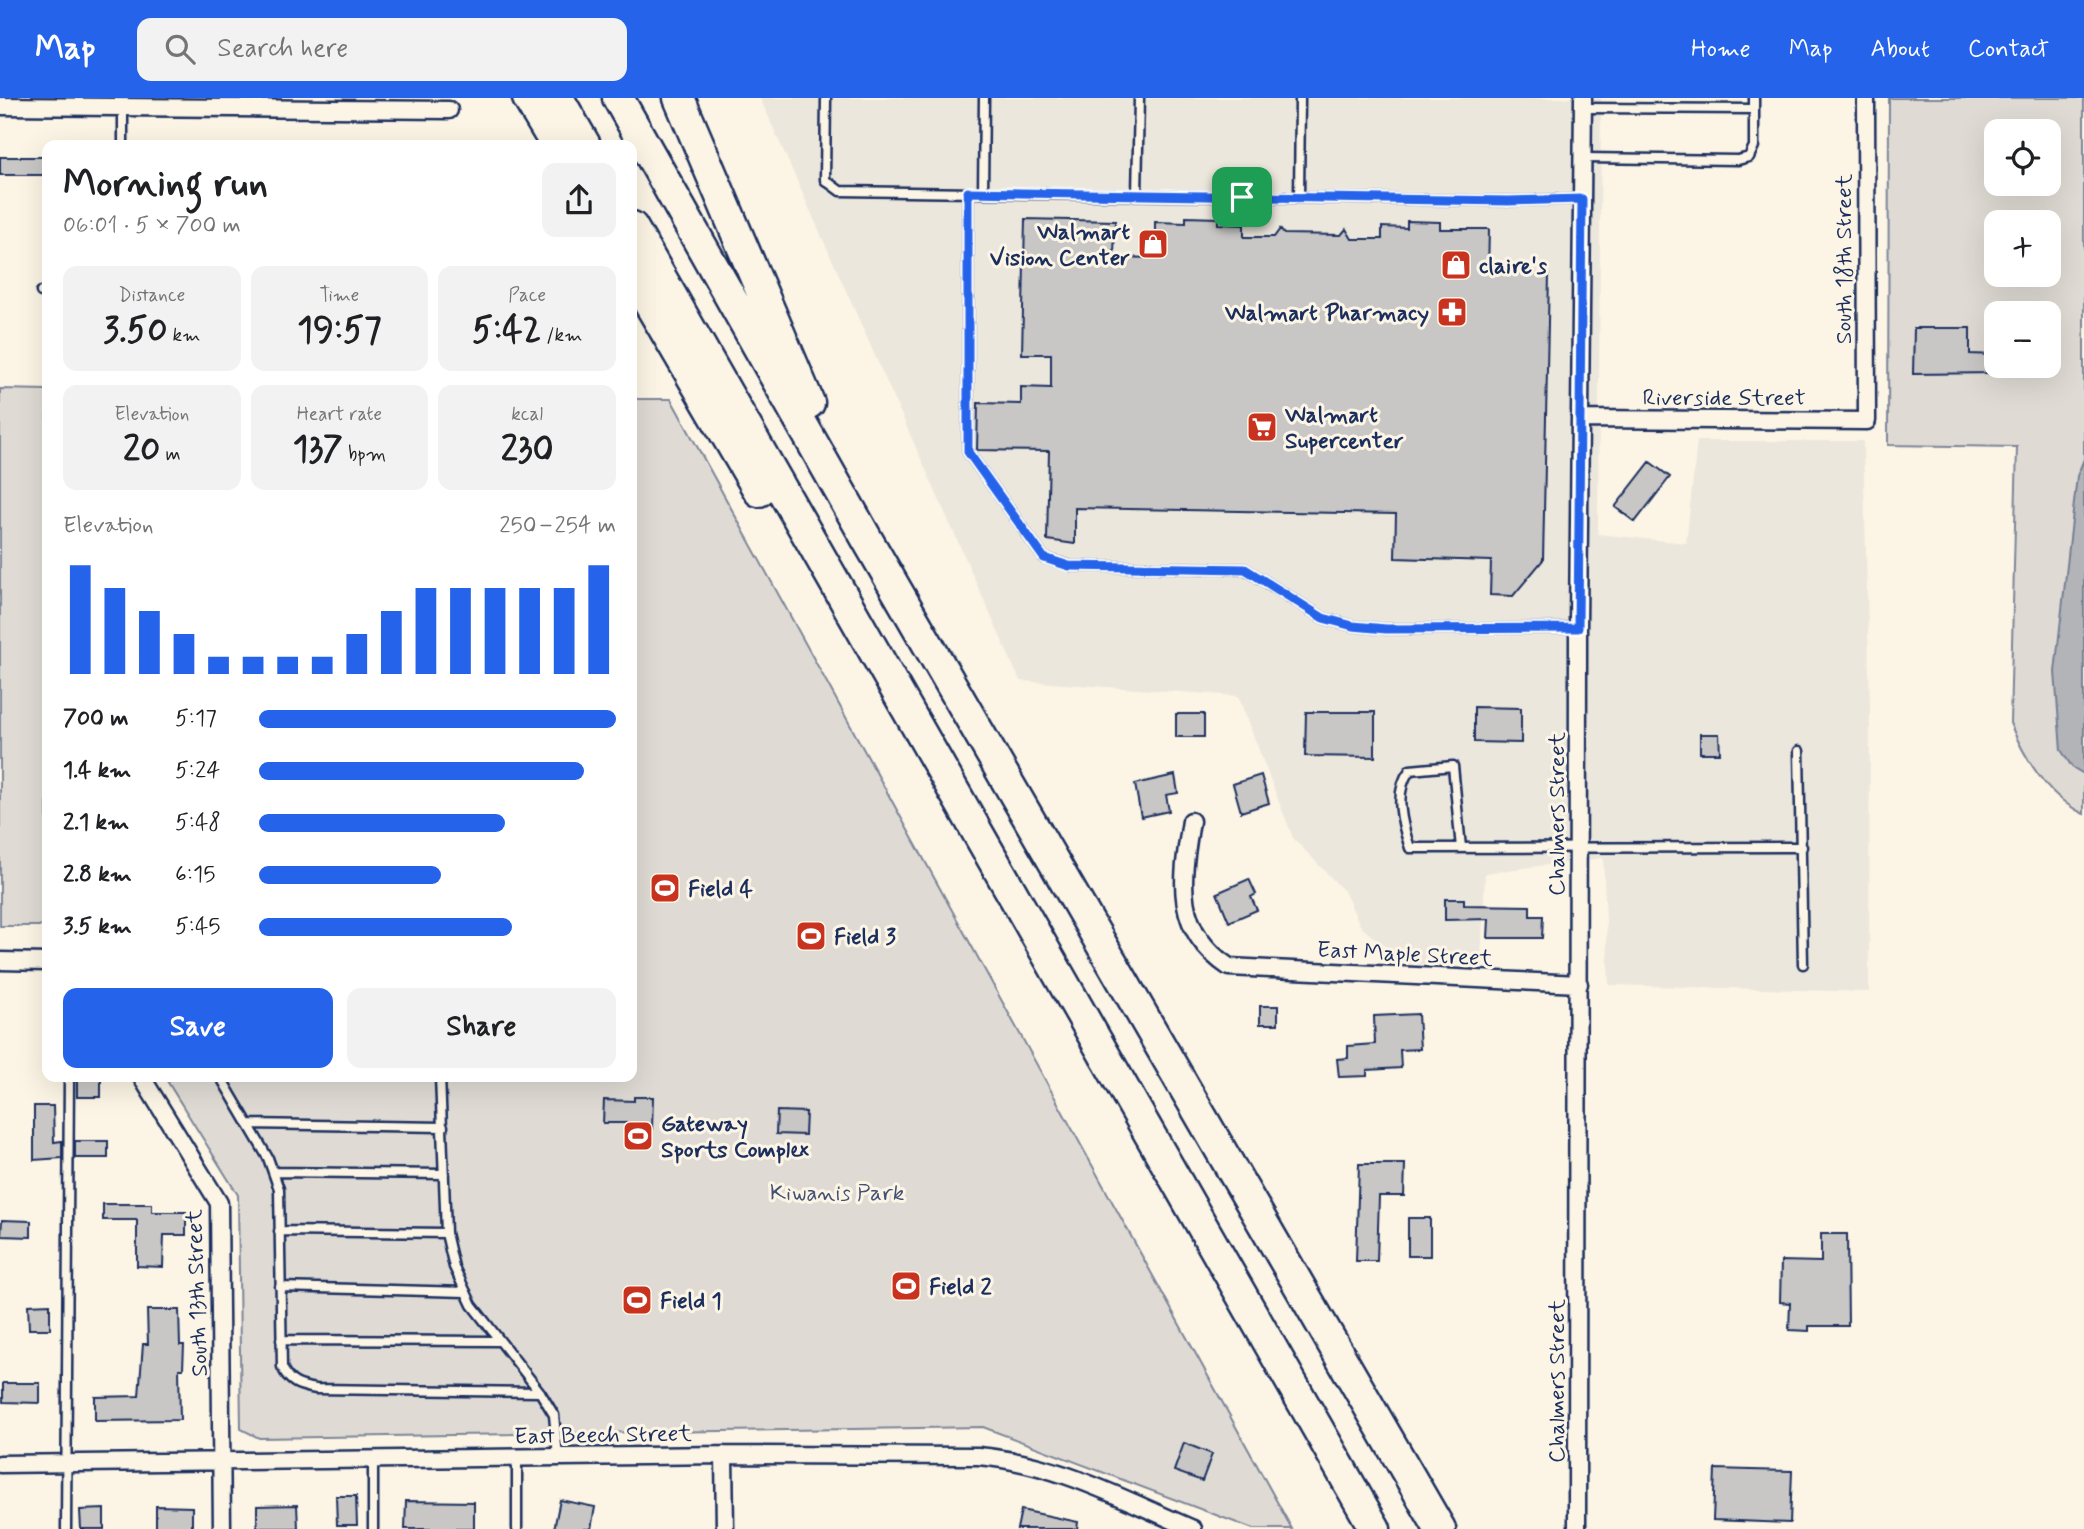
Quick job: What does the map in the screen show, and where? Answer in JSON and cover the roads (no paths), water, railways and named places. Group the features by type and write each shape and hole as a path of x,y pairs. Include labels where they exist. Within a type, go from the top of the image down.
{"highway":[{"path":"528,98 553,140"},
{"path":"558,98 582,140"},
{"path":"618,98 868,541 1438,1525"},
{"path":"679,98 868,541"},
{"path":"637,236 1373,1527"},
{"path":"637,283 775,519 1001,875"}],"street":[{"name":"South 18th Street","path":"1866,98 1867,421"},
{"name":"Chalmers Street","path":"1577,1529 1578,628 1583,103"},
{"path":"0,106 449,110"},
{"name":"Riverside Street","path":"1581,419 1867,421"},
{"name":"East Maple Street","path":"1192,821 1182,880 1187,912 1200,941 1229,967 1579,984"},
{"path":"0,961 42,962"},
{"name":"South 13th Street","path":"145,1082 219,1203 222,1529"},
{"path":"724,1455 725,1529"},
{"name":"East Beech Street","path":"0,1464 724,1455 978,1456 1016,1459 1066,1473 1166,1524 1192,1529"}],"lane":[{"path":"826,98 825,180 839,191 1582,199"},
{"path":"983,193 984,98"},
{"path":"1137,195 1139,98"},
{"path":"1298,198 1300,98"},
{"path":"1583,158 1738,160 1753,152 1754,98"},
{"path":"1583,103 1754,110"},
{"path":"123,107 123,140"},
{"path":"968,192 968,452 1044,558 1069,566 1245,569 1323,618 1353,626 1386,629 1578,628"},
{"path":"1799,751 1803,964"},
{"path":"1461,848 1453,766 1410,770 1401,790 1403,825 1410,848 1461,848 1579,847 1802,847"},
{"path":"66,1529 69,1082"},
{"path":"224,1082 274,1172 279,1189 282,1367 298,1386 316,1390 540,1392"},
{"path":"440,1082 446,1233 454,1267 472,1305 540,1392 554,1415 558,1457"},
{"path":"248,1124 443,1127"},
{"path":"274,1172 444,1174"},
{"path":"279,1231 446,1233"},
{"path":"280,1287 466,1292"},
{"path":"281,1340 500,1340"},
{"path":"517,1457 517,1529"},
{"path":"373,1460 373,1529"}],"place":[{"name":"Walmart Vision Center","path":"1153,244"},
{"name":"claire's","path":"1456,265"},
{"name":"Walmart Pharmacy","path":"1452,312"},
{"name":"Walmart Supercenter","path":"1262,427"},
{"name":"Field 4","path":"665,888"},
{"name":"Field 3","path":"811,936"},
{"name":"Gateway Sports Complex","path":"638,1136"},
{"name":"Field 2","path":"906,1286"},
{"name":"Field 1","path":"637,1300"}],"park label":[{"name":"Kiwanis Park","path":"837,1192"}]}
